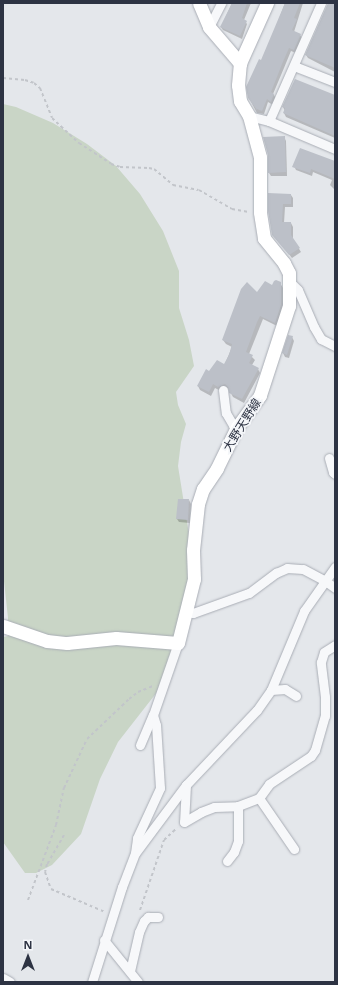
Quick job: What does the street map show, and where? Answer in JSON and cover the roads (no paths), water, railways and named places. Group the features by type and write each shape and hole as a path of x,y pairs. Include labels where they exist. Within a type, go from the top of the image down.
{"main road":[{"path":"199,3 209,27 240,63"},
{"name":"大野天野線","path":"178,643 194,578 194,550 198,504 203,489 217,468 237,428 260,396 289,306 289,273 284,263 264,238 260,212 260,157 250,116 240,101 238,84 240,63 267,3"},
{"path":"3,626 47,641 67,643 116,638 178,643"}],"street":[{"path":"209,27 221,3"},
{"path":"269,121 321,3"},
{"path":"294,66 335,82"},
{"path":"250,116 269,121 335,149"},
{"path":"290,282 298,290 314,327 321,339 335,346"},
{"path":"223,390 226,413 233,425 237,428"},
{"path":"329,458 335,474"},
{"path":"135,853 186,785 257,710 271,690 304,612 324,580 335,567"},
{"path":"185,612 193,613 249,593 281,569 302,569 324,580 335,588"},
{"path":"140,745 153,715 178,643"},
{"path":"186,785 184,822 201,812 214,807 238,806 259,798 269,784 311,756 315,750 325,716 325,697 320,662 324,652 335,645"},
{"path":"271,690 285,689 296,696"},
{"path":"325,697 335,700"},
{"path":"92,982 104,940 135,853 137,838 160,788 156,725 153,715"},
{"path":"259,798 294,849"},
{"path":"227,861 234,852 238,841 238,806"},
{"path":"130,971 139,932 144,921 148,917 158,917"},
{"path":"104,940 138,982"},
{"path":"3,978 10,982"}]}
